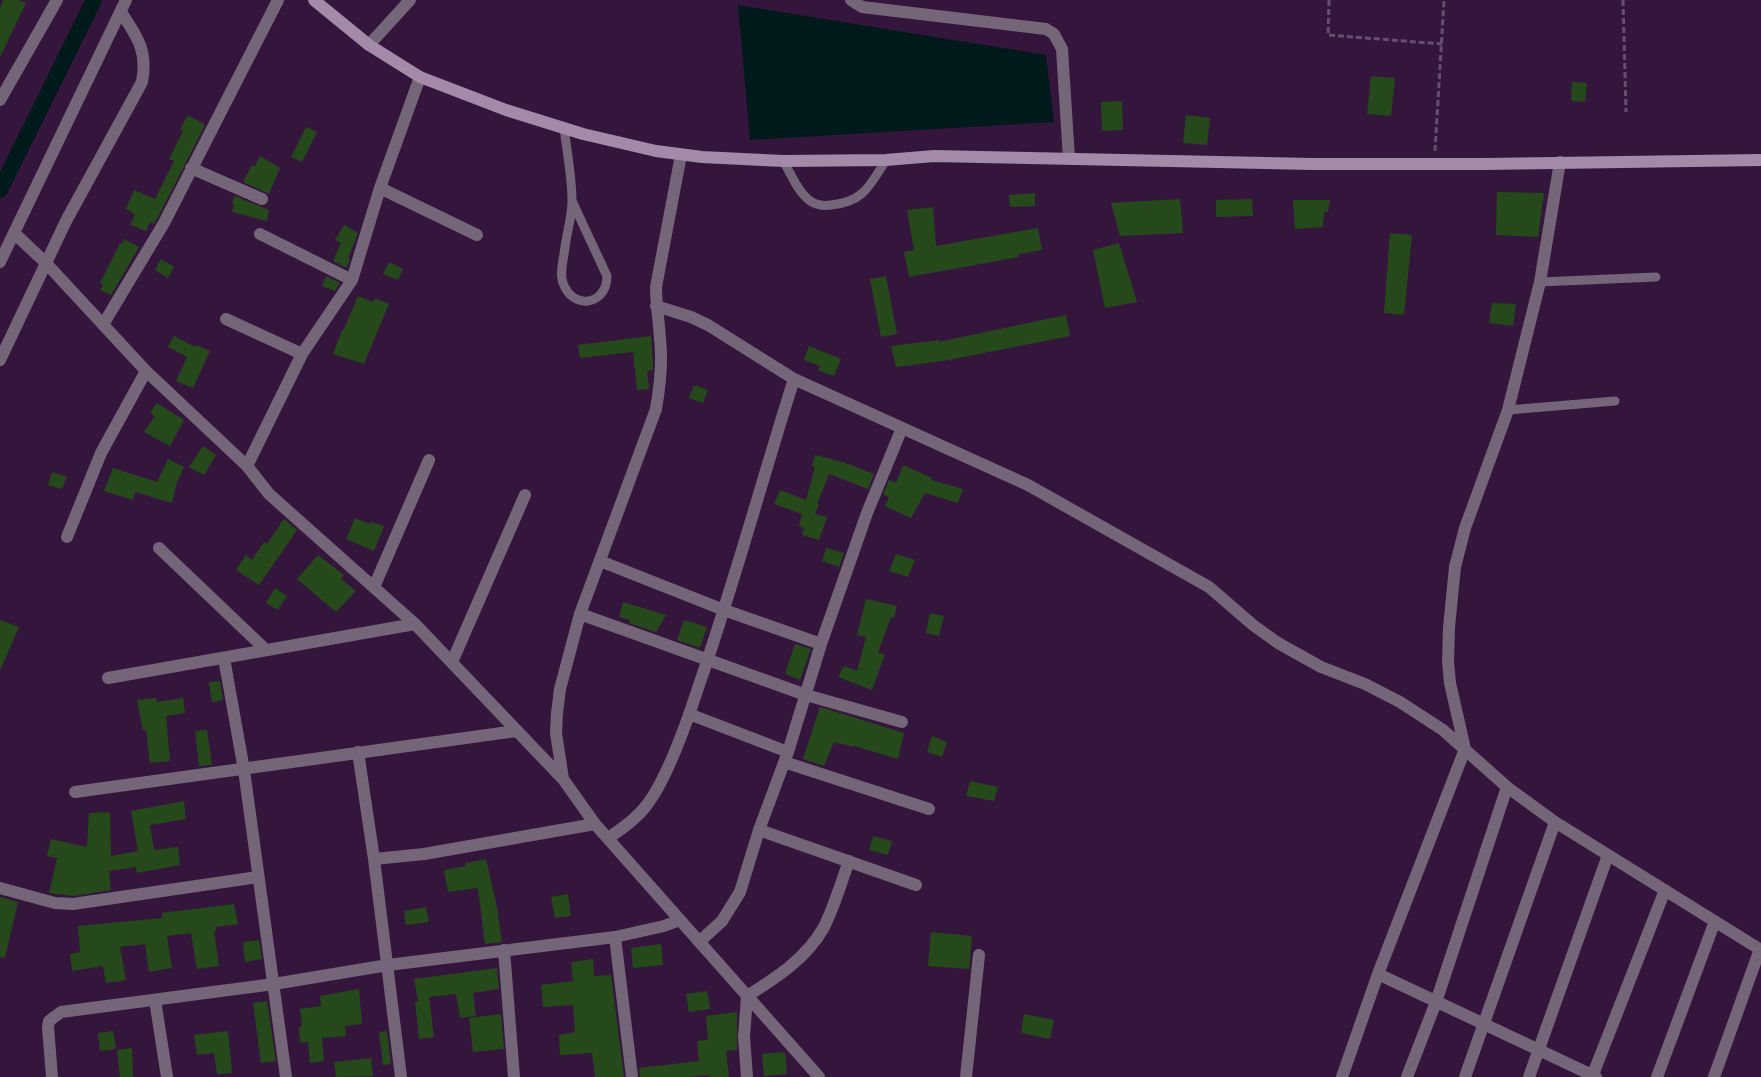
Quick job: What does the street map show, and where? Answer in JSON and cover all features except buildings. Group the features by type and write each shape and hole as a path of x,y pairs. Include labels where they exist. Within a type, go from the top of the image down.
{"main road":[{"path":"314,0 369,45 420,77 506,110 583,134 681,155 783,161 886,160 934,156 1434,165 1761,160"}],"street":[{"path":"0,100 57,0"},
{"path":"104,323 164,223 278,0"},
{"path":"369,45 410,0"},
{"path":"850,0 862,7 1046,29 1054,34 1062,49 1069,159"},
{"path":"0,262 123,6"},
{"path":"0,360 45,262 142,82 145,65 143,52 123,6"},
{"path":"247,466 302,354 352,280 380,188 420,77"},
{"path":"563,779 557,744 556,713 560,689 580,614 656,409 661,377 656,306 660,261 681,155"},
{"path":"1341,1077 1378,974 1465,749 1450,683 1448,662 1455,567 1465,528 1508,410 1540,282 1560,162"},
{"path":"191,168 262,199"},
{"path":"380,188 477,235"},
{"path":"14,232 104,323 146,371 247,466 269,494 415,624 452,662 563,779 595,824 819,1077"},
{"path":"260,234 352,280"},
{"path":"656,306 692,316 794,378 1028,485 1209,587 1278,643 1321,667 1365,684 1400,702 1443,730 1507,787 1555,822 1761,950 1714,1077"},
{"path":"226,319 302,354"},
{"path":"67,537 101,453 146,371"},
{"path":"608,838 631,822 647,805 661,781 689,714 724,610 794,378"},
{"path":"699,942 722,921 740,892 759,830 786,757 821,644 867,513 902,428"},
{"path":"374,587 429,460"},
{"path":"452,662 525,495"},
{"path":"159,548 266,650"},
{"path":"600,561 724,610 821,644"},
{"path":"580,614 806,695 902,722"},
{"path":"108,678 415,624"},
{"path":"224,658 244,770 285,1077"},
{"path":"689,714 786,757 930,809"},
{"path":"75,792 516,731"},
{"path":"358,752 374,859 401,1077"},
{"path":"1407,1077 1436,1002 1507,787"},
{"path":"1465,1077 1555,822"},
{"path":"374,859 424,854 595,824"},
{"path":"759,830 916,885"},
{"path":"1529,1077 1608,855"},
{"path":"747,996 778,976 804,953 823,928 849,861"},
{"path":"0,888 55,903 73,904 258,877"},
{"path":"1378,974 1594,1077 1665,890"},
{"path":"52,1077 49,1020 61,1012 274,984 388,965 615,937 680,920"},
{"path":"1657,1077 1715,921"},
{"path":"615,937 632,1077"},
{"path":"504,950 514,1077"},
{"path":"966,1077 979,955"},
{"path":"747,996 744,1037 747,1077"},
{"path":"155,1000 166,1077"}],"lane":[{"path":"564,128 572,201 561,278 569,294 577,300 585,301 603,293 607,286 607,276 572,201"},
{"path":"783,161 803,195 811,202 823,206 856,200 865,192 886,160"},
{"path":"1540,282 1656,277"},
{"path":"1508,410 1615,401"}],"path":[{"path":"1329,0 1328,34 1442,44"},
{"path":"1434,165 1444,0"},
{"path":"1623,0 1626,112"}],"shaded area":[{"path":"738,5 1046,55 1054,122 750,140"}],"waterway":[{"path":"0,190 94,0"}]}
